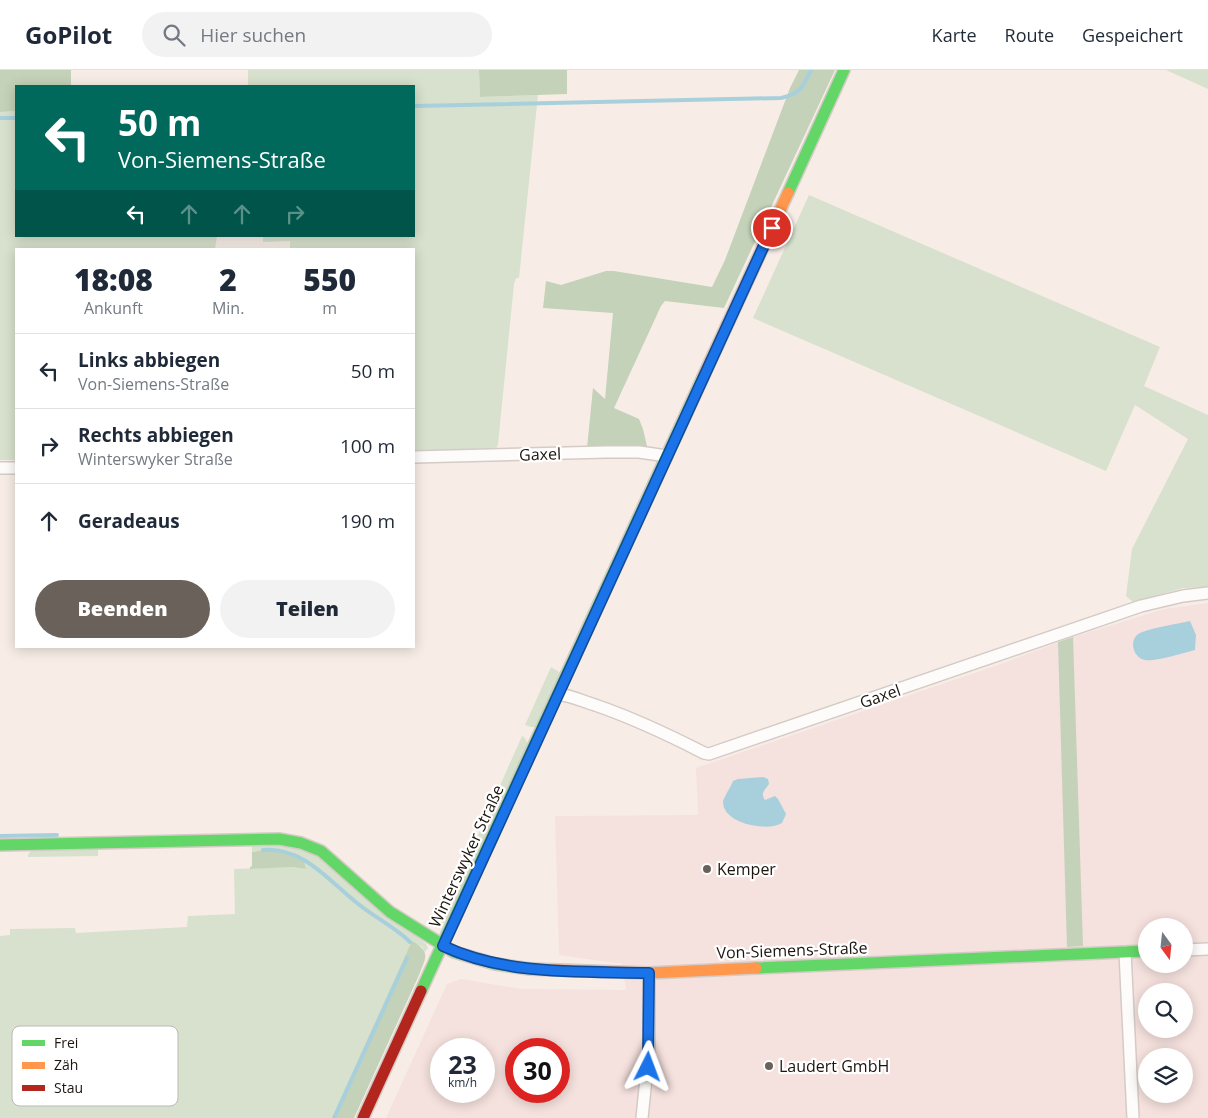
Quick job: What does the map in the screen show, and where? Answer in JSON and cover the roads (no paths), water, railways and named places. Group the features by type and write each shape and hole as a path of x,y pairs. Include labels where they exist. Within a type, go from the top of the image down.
{"street":[{"name":"Winterswyker Straße","path":"363,1118 844,70"},
{"name":"Gaxel","path":"415,457 606,452 639,452 666,456"},
{"path":"0,468 15,468"},
{"name":"Gaxel","path":"558,694 574,696 607,709 704,754 708,754 1141,606 1183,596 1208,593"},
{"name":"Von-Siemens-Straße","path":"0,845 295,840 321,852 390,912 454,952 495,964 533,969 649,973 1138,951"},
{"path":"1193,950 1208,949"},
{"path":"1125,952 1133,1118"},
{"path":"642,1118 649,1049 649,973"}],"water":[{"path":"1190,621 1196,635 1195,650 1162,659 1145,660 1137,656 1133,644 1134,639 1140,633"},
{"path":"763,777 768,779 769,784 763,795 765,800 775,796 786,814 782,823 767,827 757,826 738,821 730,816 725,810 723,802 733,781"}],"waterway":[{"path":"415,106 781,98 797,92 806,81 811,70"},
{"path":"0,118 15,118"},
{"path":"0,836 57,835"},
{"path":"263,850 291,854 315,867 364,908 410,942"},
{"path":"334,1118 407,958"}],"place":[{"name":"Kemper","path":"707,869"},
{"name":"Laudert GmbH","path":"769,1066"}]}
